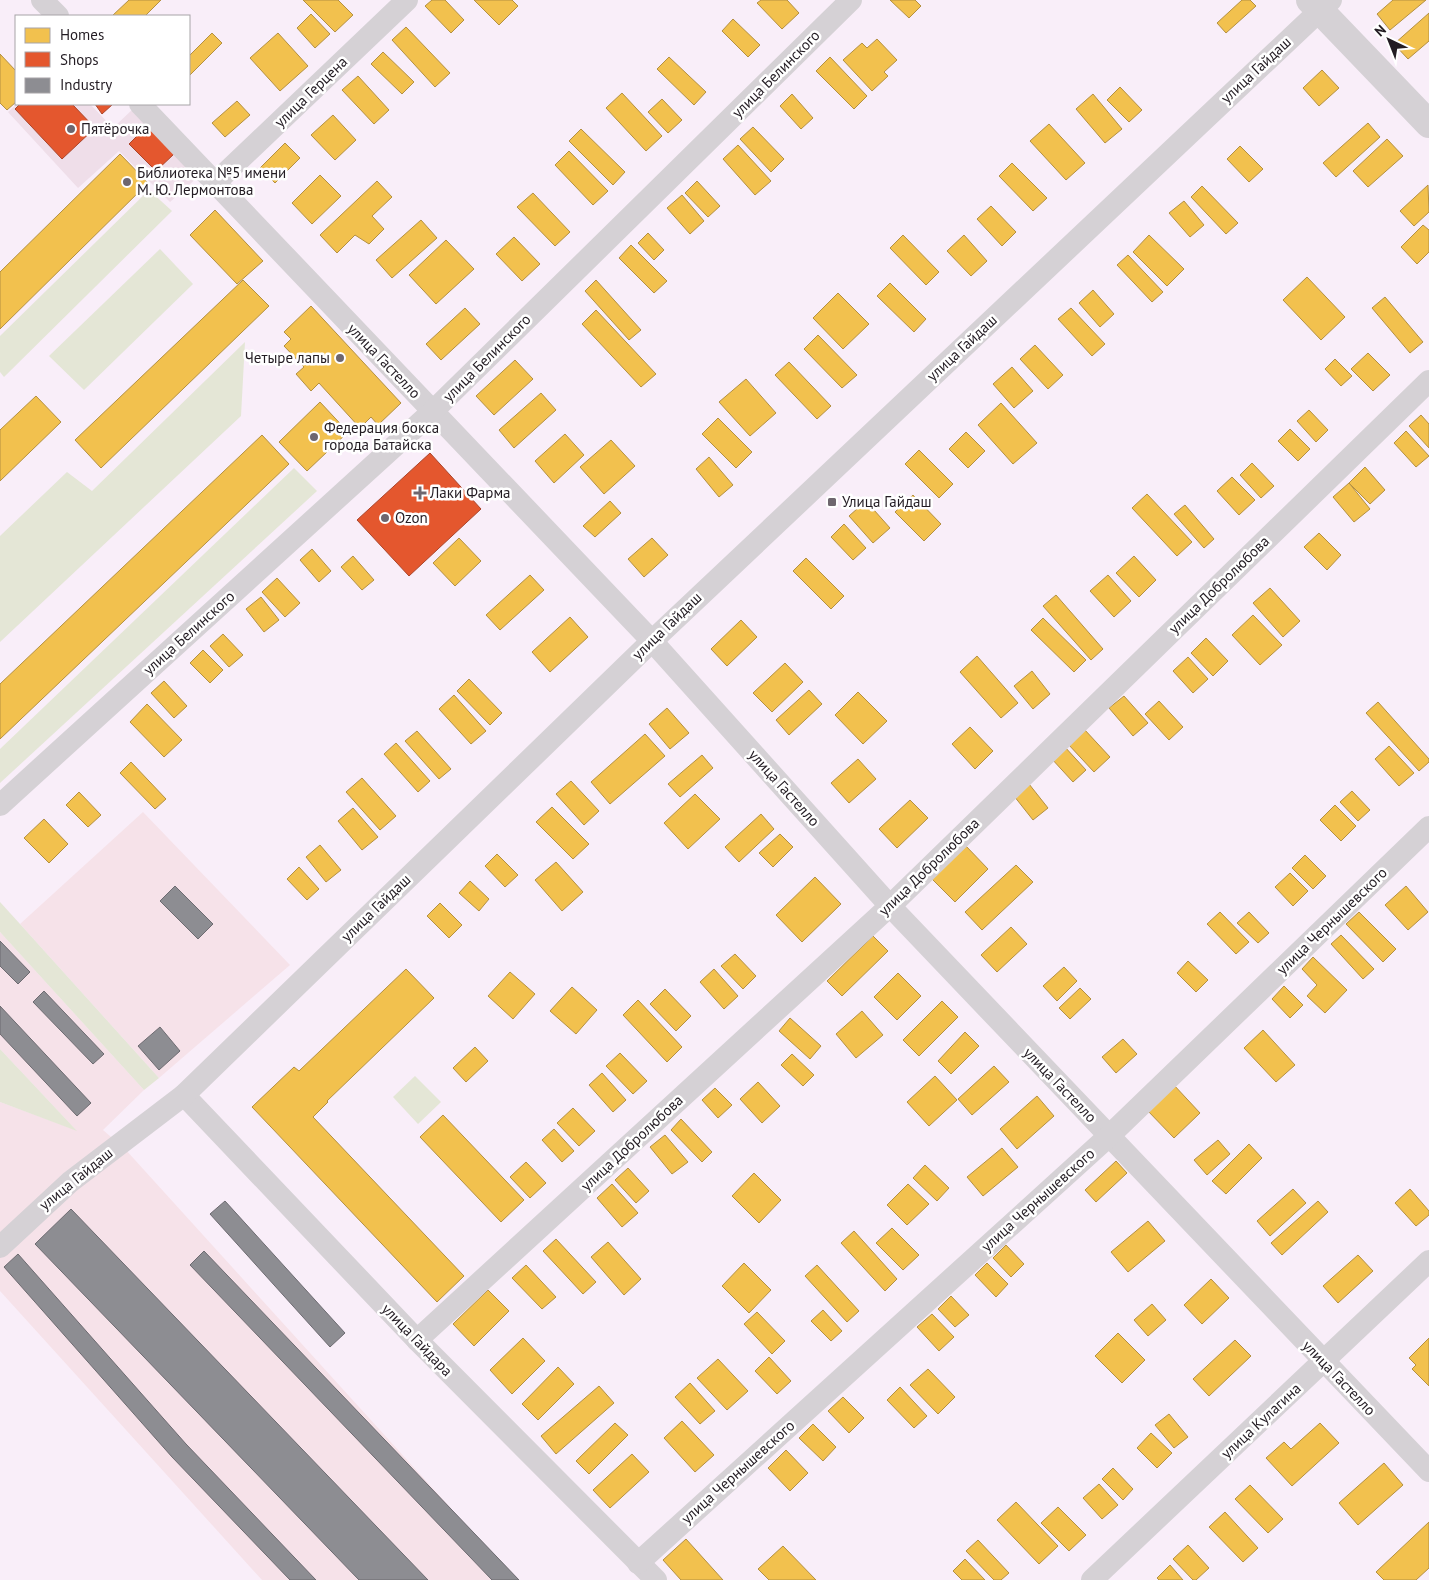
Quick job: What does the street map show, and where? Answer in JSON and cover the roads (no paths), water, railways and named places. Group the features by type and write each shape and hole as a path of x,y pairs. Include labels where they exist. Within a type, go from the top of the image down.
{"street":[{"path":"42,0 57,15"},
{"name":"улица Герцена","path":"215,183 408,0"},
{"name":"улица Белинского","path":"0,805 432,412 851,0"},
{"path":"1320,3 1429,124"},
{"name":"улица Гайдаш","path":"0,1247 70,1182 184,1095 652,641 1320,3"},
{"name":"улица Гастелло","path":"141,105 652,641 890,906 1429,1471"},
{"name":"улица Добролюбова","path":"417,1340 890,906 1429,381"},
{"name":"улица Чернышевского","path":"638,1562 1109,1136 1429,828"},
{"name":"улица Гайдара","path":"184,1095 417,1340 656,1580"},
{"name":"улица Кулагина","path":"1092,1580 1429,1261"}],"place":[{"name":"Пятёрочка","path":"71,129"},
{"name":"Библиотека №5 имени М. Ю. Лермонтова","path":"127,182"},
{"name":"Четыре лапы","path":"340,358"},
{"name":"Федерация бокса города Батайска","path":"314,437"},
{"name":"Лаки Фарма","path":"420,493"},
{"name":"Улица Гайдаш","path":"832,502"},
{"name":"Ozon","path":"385,518"}]}
